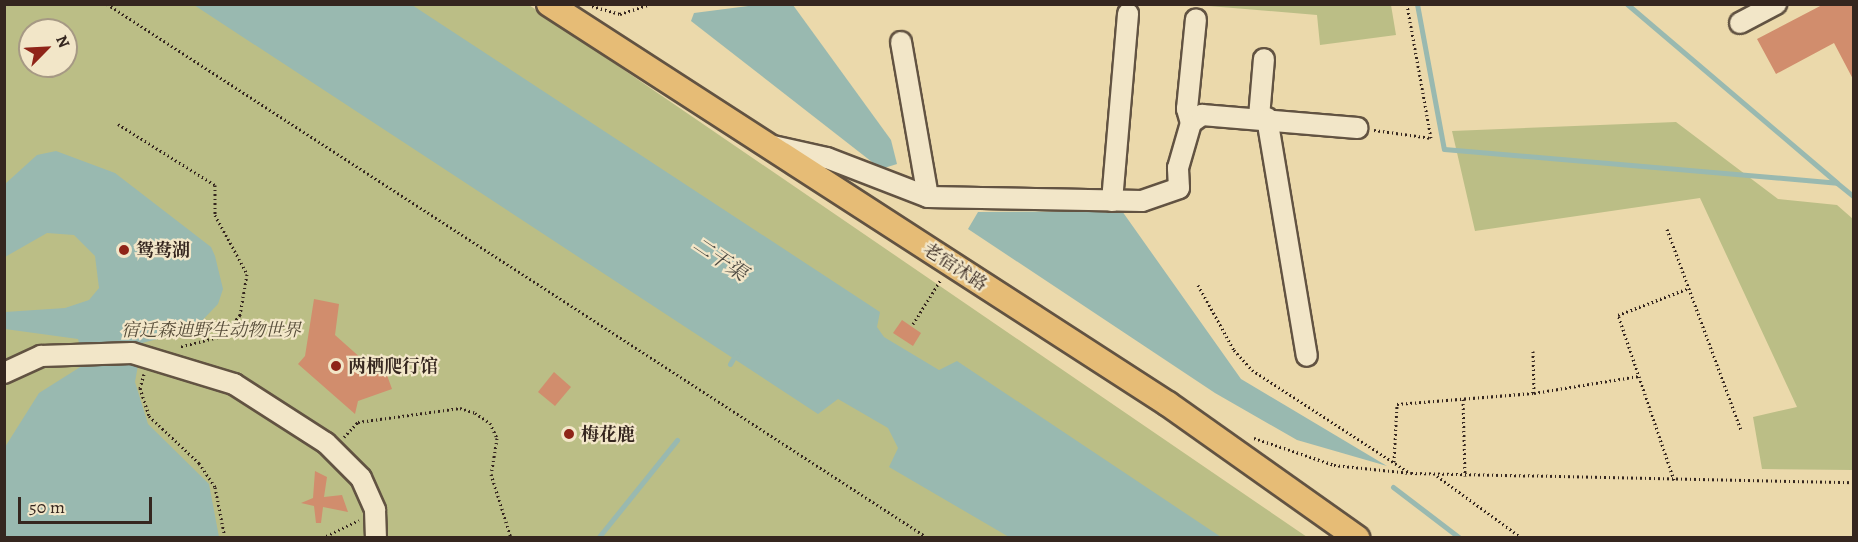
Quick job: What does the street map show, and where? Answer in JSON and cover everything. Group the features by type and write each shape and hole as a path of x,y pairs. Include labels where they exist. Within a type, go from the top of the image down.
{"main road":[{"name":"老宿沭路","path":"549,4 1168,404 1357,537"}],"street":[{"path":"1740,24 1776,4"},
{"path":"1112,201 1128,14"},
{"path":"765,144 827,158 928,197 1112,201 1163,197 1179,188 1178,168 1191,123 1187,109 1196,19"},
{"path":"901,42 928,197"},
{"path":"1264,59 1263,118 1306,356"},
{"path":"1191,123 1202,115 1263,118 1358,128"},
{"path":"4,373 21,362 78,352 132,353 234,384 278,407 333,450 361,478 375,516 376,537"}],"path":[{"path":"106,4 928,537"},
{"path":"590,4 620,14 650,4"},
{"path":"1358,128 1431,138 1407,4"},
{"path":"118,124 215,185 215,215 247,274 240,315 222,336 154,358 143,376 143,402 215,487 225,537"},
{"path":"1667,229 1741,430"},
{"path":"913,324 951,264"},
{"path":"1198,285 1234,350 1252,370 1411,474"},
{"path":"1674,480 1618,315 1689,288"},
{"path":"1533,351 1534,393"},
{"path":"1394,462 1397,404 1534,393 1639,376"},
{"path":"1463,399 1466,476"},
{"path":"333,450 358,422 460,408 475,413 490,423 497,438 491,474 511,537"},
{"path":"1242,433 1334,465 1411,474 1854,482"},
{"path":"1435,475 1522,537"},
{"path":"322,537 375,516"}],"green space":[{"name":"宿迁森迪野生动物世界","path":"4,5 529,5 1307,537 5,537"},
{"path":"1197,5 1391,5 1396,35 1320,45 1317,15"},
{"path":"1676,122 1778,199 1837,205 1853,219 1853,470 1762,469 1753,417 1797,407 1700,198 1475,231 1452,131"}],"water":[{"name":"二干渠","path":"194,5 412,5 880,312 877,327 884,337 939,370 957,361 1221,537 1009,537 889,467 898,448 888,428 838,399 818,414"},
{"path":"756,5 793,5 891,140 897,164 881,169 691,21 694,13"},
{"path":"56,151 115,173 211,247 215,256 223,289 218,304 193,330 142,343 135,382 148,424 209,484 219,537 5,537 5,447 39,393 85,364 78,339 5,329 5,312 65,308 89,300 99,288 95,256 74,235 47,233 5,257 5,184 37,155"},
{"path":"1122,211 1241,379 1387,466 1297,440 1215,393 968,229 978,212"}],"building":[{"path":"1824,4 1854,4 1854,81 1834,43 1776,74 1757,39"},
{"path":"314,299 339,304 335,335 372,368 383,364 392,389 358,401 355,414 298,364 305,356"},
{"path":"902,320 921,333 913,346 893,333"},
{"path":"554,372 571,387 555,406 538,392"},
{"path":"315,471 327,477 324,497 342,495 348,512 323,507 321,523 316,523 314,506 301,503 313,498"}],"waterway":[{"path":"1417,4 1444,149 1837,183 1854,197"},
{"path":"1627,4 1836,182"},
{"path":"730,364 737,352"},
{"path":"598,538 677,440"},
{"path":"1393,487 1460,538"}],"place":[{"name":"鸳鸯湖","path":"124,250"},
{"name":"两栖爬行馆","path":"336,366"},
{"name":"梅花鹿","path":"569,434"}]}
